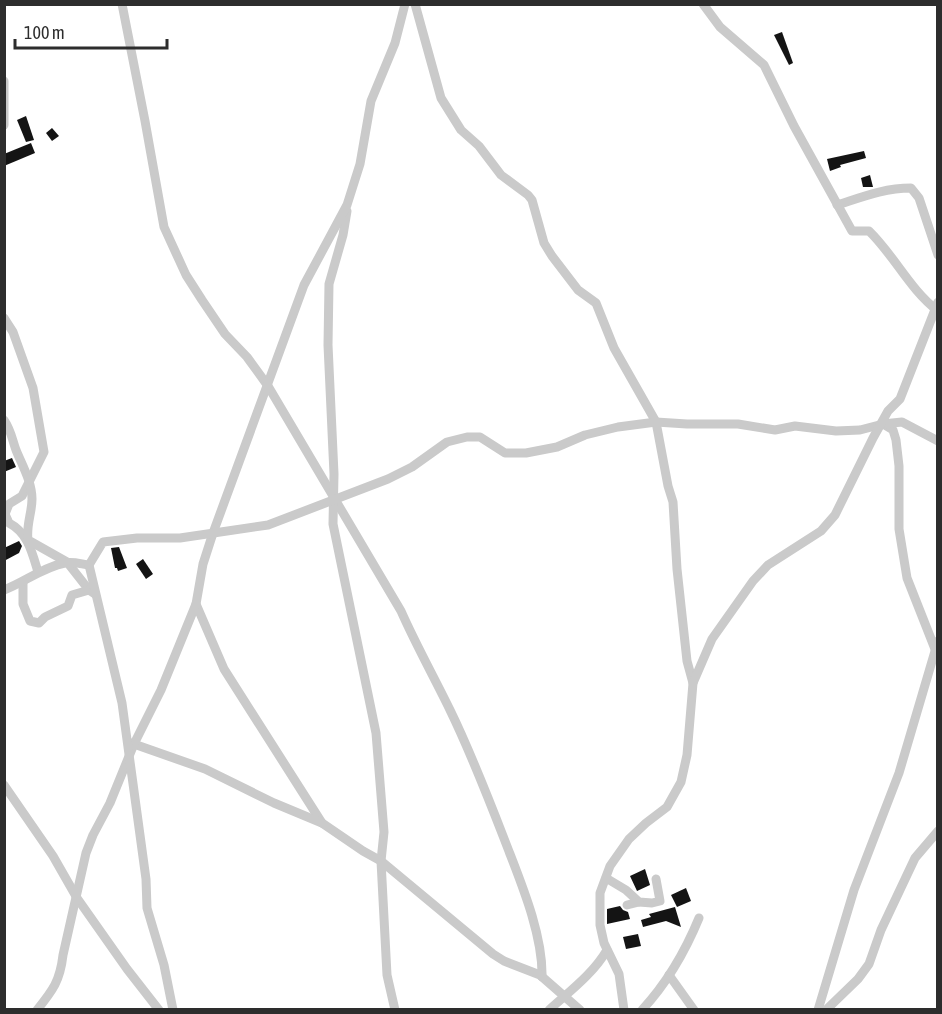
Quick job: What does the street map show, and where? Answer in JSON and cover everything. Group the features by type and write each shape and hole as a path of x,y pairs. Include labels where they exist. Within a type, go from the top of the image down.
{"street":[{"path":"122,4 164,227 186,275 225,334 247,357 268,386 402,611 411,634 455,721 494,812 518,875 542,960 542,977"},
{"path":"395,1010 387,975 381,861 384,832 376,733 333,524 328,345 329,284 343,235 347,205 360,164 371,101 395,43 405,4"},
{"path":"414,4 441,98 461,130 479,146 501,175 532,200 544,243 578,290 596,303 614,348 656,422 673,502 677,568 687,661 693,683"},
{"path":"624,1010 619,974 607,950 598,907 600,893 610,866 629,839 667,807 681,782 687,755 693,683 712,639 753,581 768,565 821,531 835,515 888,411 900,399 937,307 920,295 881,242 869,231 852,231 794,126 764,65 720,27 703,4"},
{"path":"4,81 4,125"},
{"path":"837,205 881,190 911,189 919,198 938,255"},
{"path":"131,743 161,690 196,604 203,564 213,533 304,285 347,205"},
{"path":"4,318 13,332 33,388 44,448 43,457 22,496 9,504 5,514 9,523 28,540 67,562 92,592"},
{"path":"4,420 10,428 29,484 32,499 26,528 39,572"},
{"path":"173,1010 164,965 145,901 146,879 130,755 131,743 115,672 92,592 89,565 103,542 137,538 180,538 268,525 412,467 447,442 480,437 505,453 526,453 556,447 585,435 618,427 656,422 738,423 775,430 795,426 860,430 902,422 938,441"},
{"path":"818,1010 854,890 899,773 937,650 908,578 899,529 899,466 896,440 893,430 883,424"},
{"path":"4,590 39,572 67,562 89,565"},
{"path":"23,582 23,604 30,621 39,623 45,617 56,614 68,606 72,595 92,592"},
{"path":"196,604 224,669 322,823"},
{"path":"131,743 205,769 273,803 322,823 381,861 493,954 542,977 580,1010"},
{"path":"37,1010 55,988 61,972 82,870 90,844 130,755"},
{"path":"4,785 53,856 77,898 159,1010"},
{"path":"826,1010 858,979 868,964 881,930 915,858 938,831"},
{"path":"606,878 650,909 669,904"},
{"path":"627,905 660,901 656,879"},
{"path":"642,1010 685,952 699,918"},
{"path":"549,1010 600,963 607,950"},
{"path":"669,975 694,1010"}],"building":[{"path":"782,32 793,63 789,65 774,35"},
{"path":"26,116 34,140 26,142 17,120"},
{"path":"52,128 59,136 52,141 46,133"},
{"path":"31,143 35,153 4,166 4,154"},
{"path":"864,151 866,158 840,165 841,167 830,171 827,159"},
{"path":"870,175 873,187 863,187 861,178"},
{"path":"12,458 16,467 4,472 4,461"},
{"path":"19,541 22,546 19,553 4,561 4,548"},
{"path":"119,547 127,568 118,571 115,568 111,548"},
{"path":"143,559 153,574 146,579 136,564"},
{"path":"645,869 650,885 637,891 630,876"},
{"path":"686,888 691,901 677,907 671,895"},
{"path":"620,906 628,912 630,919 607,924 607,909"},
{"path":"675,907 681,927 666,921 643,927 641,920 651,917 649,914"},
{"path":"638,934 641,946 626,949 623,937"}]}
